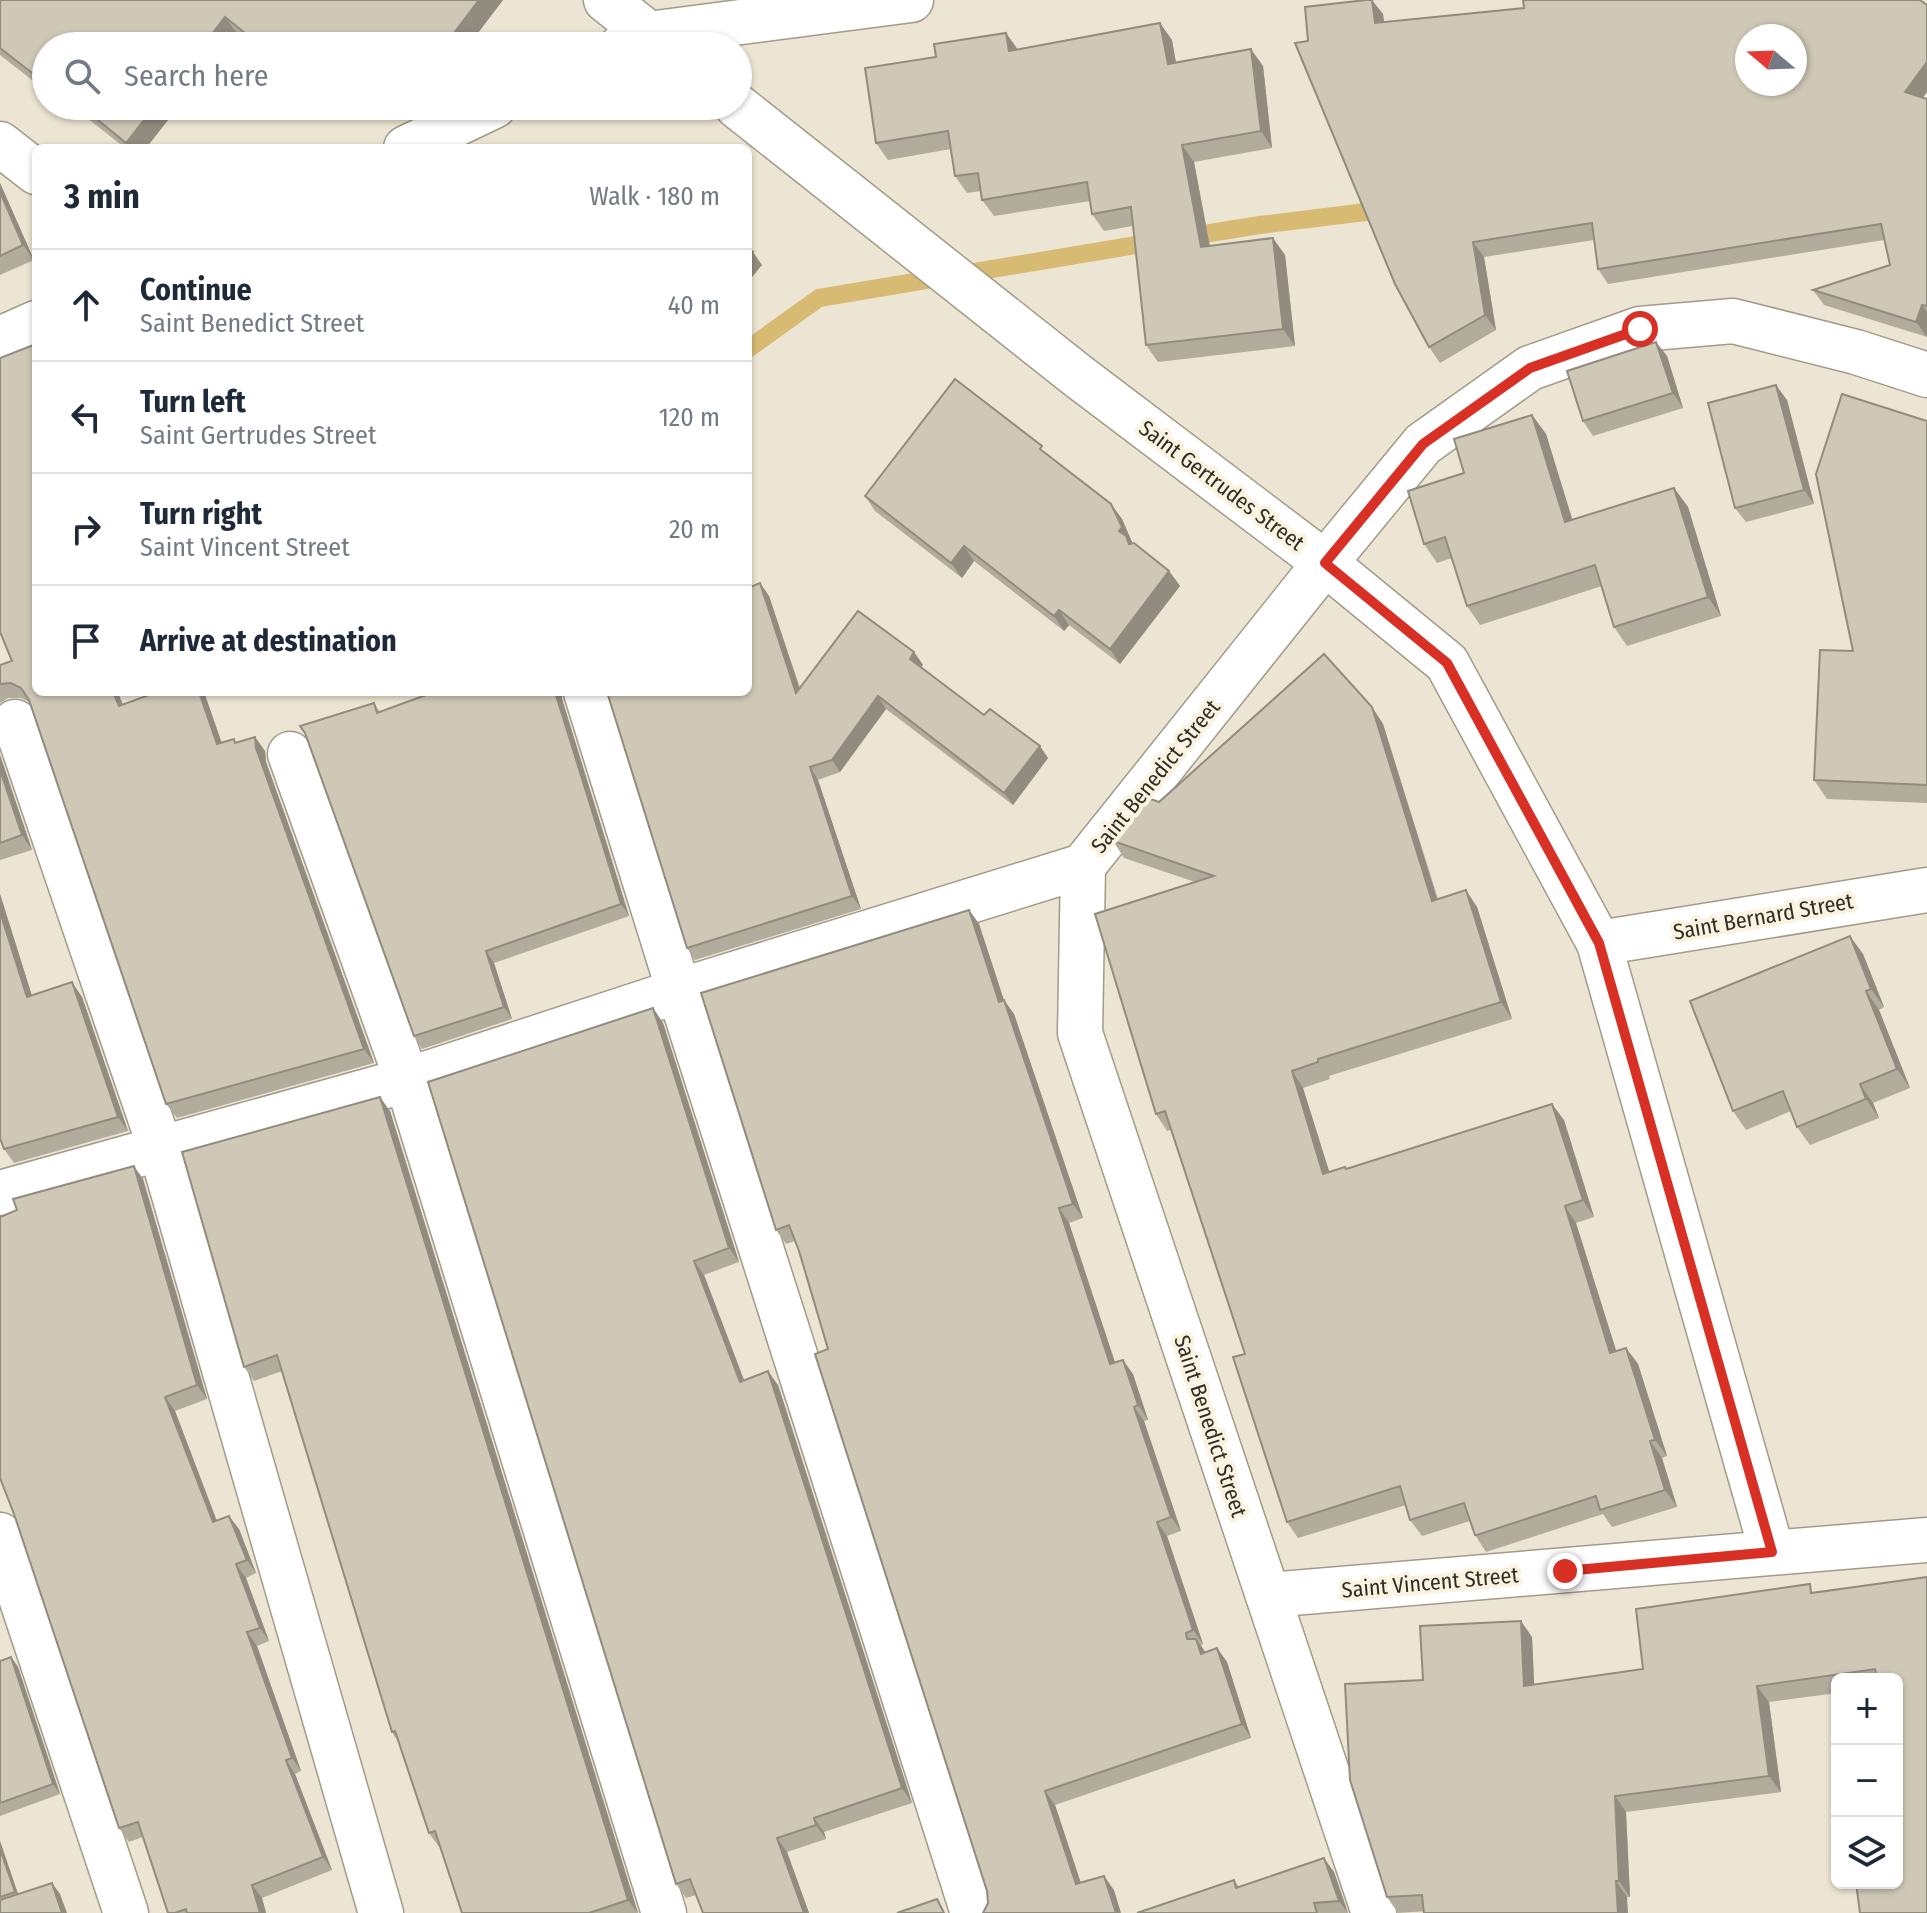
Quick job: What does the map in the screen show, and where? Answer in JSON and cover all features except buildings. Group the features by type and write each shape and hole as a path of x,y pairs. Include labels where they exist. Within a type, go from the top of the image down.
{"street":[{"path":"606,0 636,32"},
{"path":"708,32 911,0"},
{"name":"Saint Gertrudes Street","path":"752,118 1078,376 1325,563 1447,663 1599,943 1772,1552"},
{"path":"414,144 465,120"},
{"path":"0,144 32,169"},
{"name":"Saint Benedict Street","path":"1374,1913 1080,1033 1083,866 1423,444 1530,368 1640,329 1733,321 1856,352 1927,375"},
{"path":"0,339 32,325"},
{"path":"587,696 973,1913"},
{"path":"15,722 161,1150 381,1913"},
{"path":"290,754 407,1080 664,1913"},
{"path":"0,1193 407,1080 679,991 1083,866"},
{"name":"Saint Bernard Street","path":"1599,943 1927,890"},
{"path":"0,1535 126,1913"},
{"name":"Saint Vincent Street","path":"1268,1595 1927,1540"}],"waterway":[{"path":"1185,237 1390,209"},
{"path":"752,346 819,298 1160,241"}],"route":[{"path":"1565,1571 1772,1552 1599,943 1447,663 1325,563 1423,444 1530,368 1640,329"}]}
